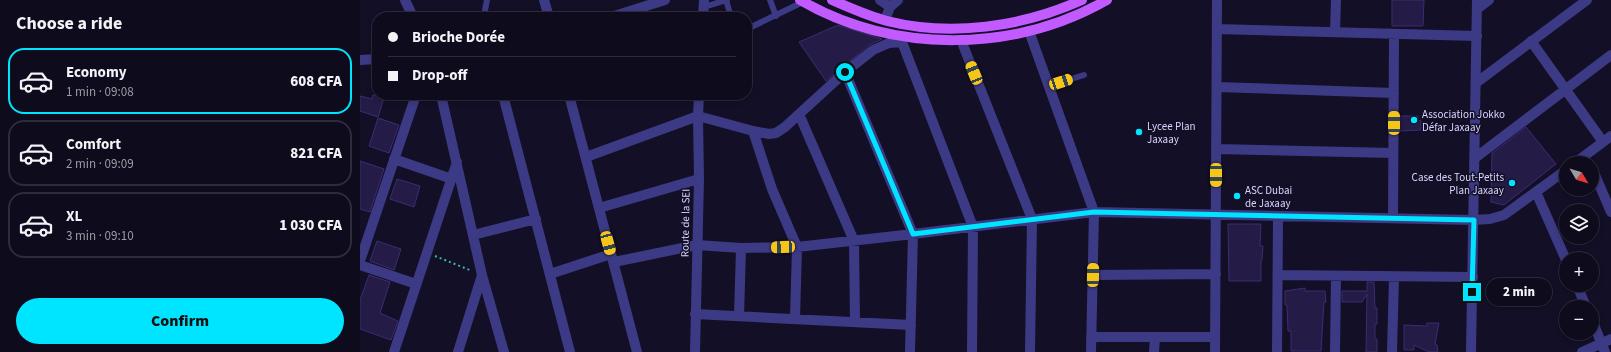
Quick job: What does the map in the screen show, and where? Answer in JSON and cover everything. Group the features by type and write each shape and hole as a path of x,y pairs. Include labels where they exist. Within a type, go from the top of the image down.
{"main road":[{"path":"832,0 845,2 885,20 921,27 958,28 991,26 1023,20 1044,15 1082,0"},
{"path":"801,1 843,21 902,39 961,40 1004,37 1029,31 1079,15 1107,0"}],"street":[{"path":"405,0 411,12"},
{"path":"544,0 548,12"},
{"path":"627,12 666,0"},
{"path":"880,0 890,7"},
{"path":"885,20 890,7 898,0"},
{"path":"1215,352 1217,0"},
{"path":"1335,32 1336,0"},
{"path":"1471,352 1477,4 1489,0"},
{"path":"1476,83 1587,0"},
{"path":"1217,29 1477,36"},
{"path":"1029,31 1094,212 1091,352"},
{"path":"1393,218 1394,34"},
{"path":"586,157 698,116 753,131 769,134 776,133 845,72 878,47 902,39 973,227 972,352"},
{"path":"961,40 1032,219 1030,352"},
{"path":"1531,41 1566,89 1607,139 1591,156"},
{"path":"1475,158 1611,55"},
{"path":"360,60 372,59"},
{"path":"845,72 913,234 910,352"},
{"path":"1217,87 1394,93"},
{"path":"360,262 414,100"},
{"path":"442,100 482,275 504,352"},
{"path":"504,100 570,352"},
{"path":"570,100 637,352"},
{"name":"Route de la SEI","path":"695,352 699,100"},
{"path":"799,114 854,241 855,322"},
{"path":"753,131 772,189 797,247 795,319"},
{"path":"1216,149 1393,153"},
{"path":"394,159 452,179"},
{"path":"394,352 457,162"},
{"path":"550,274 613,258 697,245 741,248 797,247 1094,212 1474,220 1504,215 1559,175"},
{"path":"599,208 698,179"},
{"path":"1599,184 1611,212"},
{"path":"1536,192 1562,252"},
{"path":"1277,352 1278,216"},
{"path":"473,234 536,219"},
{"path":"739,316 741,248"},
{"path":"360,265 416,284"},
{"path":"1093,275 1216,274"},
{"path":"458,352 482,275"},
{"path":"1278,275 1473,278"},
{"path":"1335,352 1336,276"},
{"path":"1392,352 1394,276"},
{"path":"696,314 911,324"},
{"path":"1582,352 1606,345 1599,332"},
{"path":"1092,337 1215,337"},
{"path":"1154,352 1155,337"}],"lane":[{"path":"486,12 487,0"},
{"path":"704,8 726,0 730,12"},
{"path":"770,0 776,16"},
{"path":"752,27 776,16 801,1"},
{"path":"1049,86 1084,75"}],"path":[{"path":"426,253 482,275"}],"building":[{"path":"1392,0 1424,0 1423,26 1392,26"},
{"path":"838,25 882,39 869,45 826,81 799,42"},
{"path":"360,96 372,100 383,100 378,117 360,111"},
{"path":"1400,116 1418,116 1418,120 1421,121 1421,130 1400,131"},
{"path":"378,118 399,125 389,153 369,146"},
{"name":"Case des Tout-Petits Plan Jaxaay","path":"1526,127 1556,164 1504,205 1491,202 1492,153"},
{"path":"360,161 384,169 370,212 360,209"},
{"path":"397,179 420,186 414,207 390,199"},
{"path":"1228,224 1261,224 1260,246 1263,246 1261,281 1229,281"},
{"path":"377,241 401,249 394,270 370,261"},
{"path":"369,275 390,282 380,313 398,321 391,340 360,329 360,300"},
{"path":"1367,282 1374,282 1375,308 1377,308 1375,339 1377,339 1377,352 1366,352 1367,294 1362,302 1342,302 1342,291 1367,291"},
{"path":"1305,288 1305,291 1325,291 1326,302 1324,302 1321,351 1291,351 1291,331 1288,331 1285,291"},
{"path":"1427,323 1439,323 1435,344 1437,345 1438,352 1429,352 1414,345 1414,350 1404,350 1404,325 1427,326"}],"place":[{"name":"Association Jokko Défar Jaxaay","path":"1414,120"},
{"name":"Lycee Plan Jaxaay","path":"1139,132"},
{"name":"Case des Tout-Petits Plan Jaxaay","path":"1512,183"},
{"name":"ASC Dubai de Jaxaay","path":"1237,196"}],"route":[{"path":"845,72 913,234 1094,212 1474,220 1472,292"}]}
